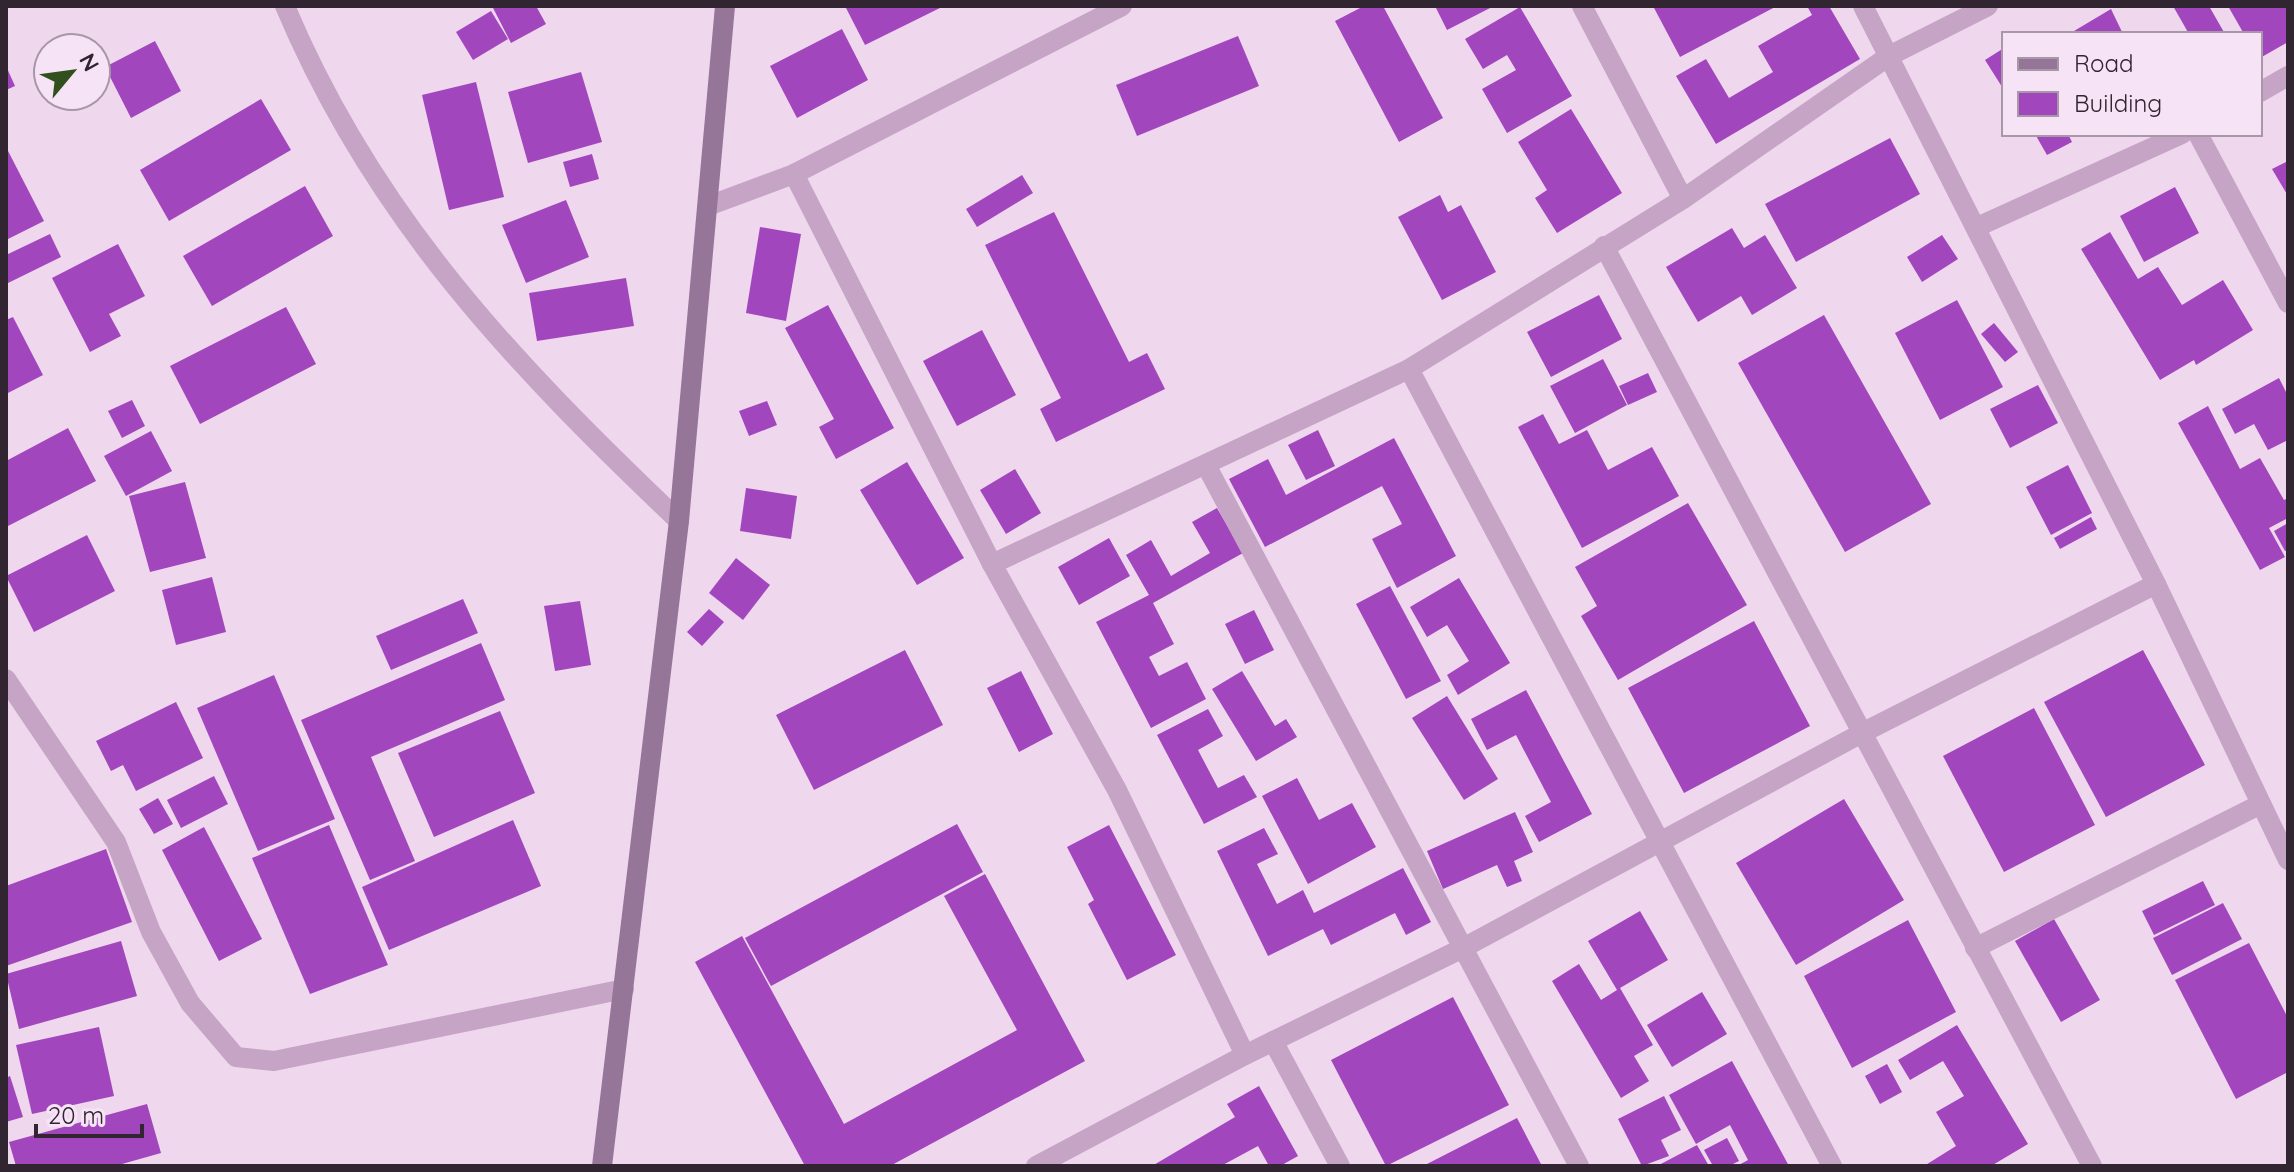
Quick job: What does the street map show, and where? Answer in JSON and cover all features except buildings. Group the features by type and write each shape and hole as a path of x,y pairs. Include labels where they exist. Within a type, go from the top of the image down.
{"street":[{"path":"285,6 314,76 368,170 463,299 577,424 679,521"},
{"path":"602,1166 679,521 725,6"},
{"path":"708,206 794,174 1122,6"},
{"path":"1582,6 1683,199"},
{"path":"1863,6 2156,584 2287,856"},
{"path":"992,564 1409,369 1683,199 1889,56 1988,6"},
{"path":"2262,91 2288,76"},
{"path":"1977,227 2178,136"},
{"path":"2199,136 2288,303"},
{"path":"794,174 992,564 1117,790 1245,1055"},
{"path":"1604,246 1860,734 2092,1166"},
{"path":"1409,369 1832,1166"},
{"path":"1206,465 1579,1166"},
{"path":"1036,1166 1245,1055 1463,948 1860,734 2156,584"},
{"path":"6,679 116,842 151,932 190,1003 236,1057 274,1061 624,989"},
{"path":"1975,948 2261,804"},
{"path":"1273,1041 1340,1166"}]}
